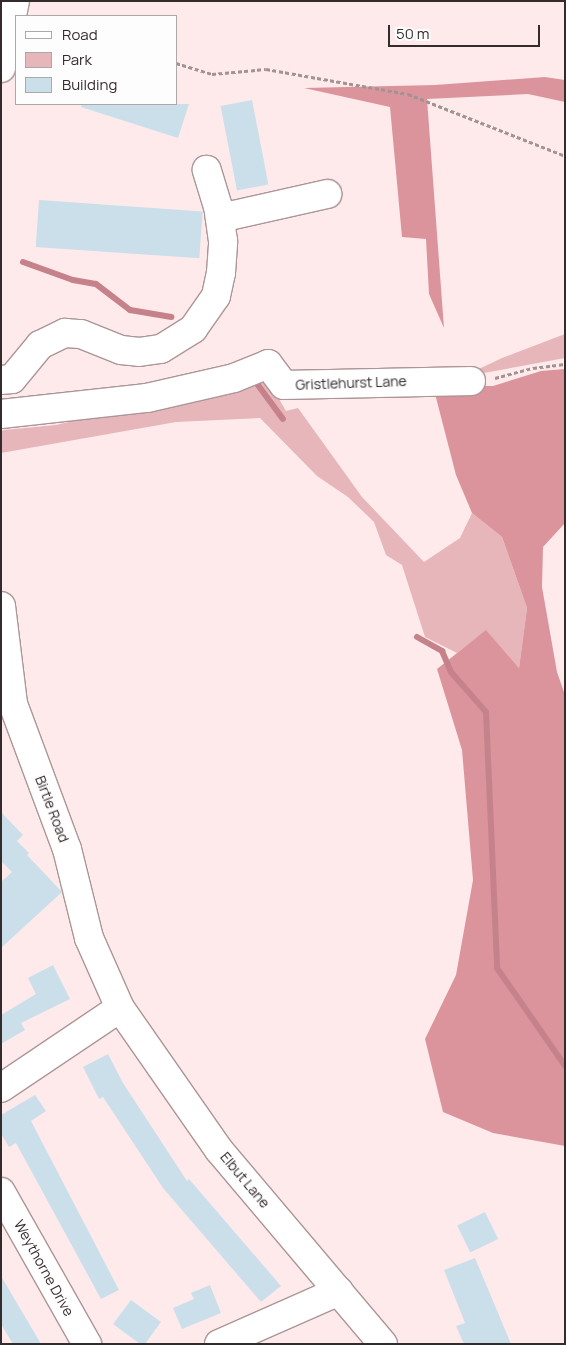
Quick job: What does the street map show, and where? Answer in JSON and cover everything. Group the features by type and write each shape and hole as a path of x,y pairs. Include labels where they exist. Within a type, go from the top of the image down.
{"street":[{"path":"1,68 15,1"},
{"path":"1,380 12,379 40,345 65,333 81,334 121,350 139,352 161,349 194,329 216,296 224,241 207,170"},
{"path":"220,218 327,194"},
{"name":"Gristlehurst Lane","path":"1,414 147,398 250,371 268,364 284,385 471,381"},
{"name":"Birtle Road","path":"1,606 8,710 67,849 89,938 120,1008"},
{"path":"1,1088 120,1008"},
{"name":"Elbut Lane","path":"120,1008 220,1150 383,1344"},
{"name":"Weythorne Drive","path":"1,1192 87,1344"},
{"path":"219,1344 339,1291"}],"path":[{"path":"178,63 212,74 266,70 408,94 565,156"},
{"path":"471,381 565,364"}],"green space":[{"path":"565,334 565,358 462,377 502,358"},
{"path":"265,375 286,411 298,408 362,497 424,562 460,538 472,513 502,537 527,608 519,668 486,631 457,653 425,637 402,565 386,555 374,522 348,497 317,476 260,418 176,422 1,453 1,431 4,430 56,425"}],"shaded area":[{"path":"545,77 565,80 565,102 528,94 427,99 444,328 429,294 426,239 402,237 390,107 304,88 435,85"},
{"path":"565,369 565,523 543,547 542,587 557,672 565,695 565,1146 493,1133 443,1112 425,1039 456,975 473,880 462,750 437,669 486,630 519,668 527,608 502,537 472,513 456,475 433,386 493,386 541,371"}],"building":[{"path":"252,100 268,184 237,191 221,106"},
{"path":"189,104 178,138 81,107 82,105"},
{"path":"39,200 203,211 199,258 36,247"},
{"path":"1,812 23,835 17,841 29,853 27,855 62,892 1,948 1,882 12,872 1,861"},
{"path":"53,965 70,999 21,1023 25,1030 1,1044 1,1015 36,994 28,978"},
{"path":"108,1054 123,1083 187,1181 189,1179 281,1286 261,1302 163,1188 103,1097 99,1099 83,1067"},
{"path":"35,1095 46,1111 31,1121 119,1290 101,1299 16,1143 9,1147 1,1134 1,1115"},
{"path":"485,1212 498,1239 470,1253 457,1226"},
{"path":"475,1258 511,1344 464,1344 456,1326 465,1323 444,1270"},
{"path":"1,1276 41,1344 13,1344 1,1324"},
{"path":"210,1285 221,1313 182,1329 173,1308 194,1299 191,1293"},
{"path":"131,1300 161,1322 145,1344 140,1344 113,1324"}],"waterway":[{"path":"23,262 73,280 96,284 130,310 171,317"},
{"path":"252,377 283,419"},
{"path":"417,637 442,651 451,672 486,712 497,968 565,1066"}]}
